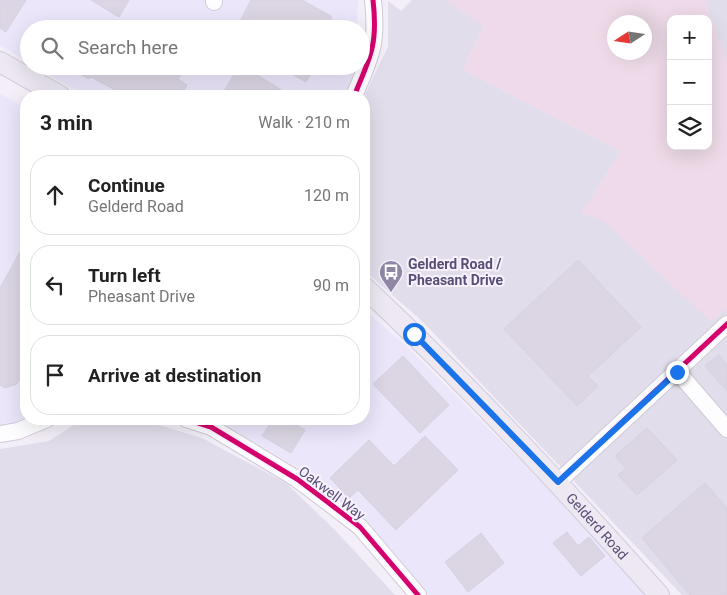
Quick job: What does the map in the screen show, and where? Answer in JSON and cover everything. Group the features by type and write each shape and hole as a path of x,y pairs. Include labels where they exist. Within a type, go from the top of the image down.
{"main road":[{"path":"0,62 20,73"},
{"path":"23,75 49,90"},
{"name":"Gelderd Road","path":"370,292 399,319 558,482 659,595"}],"street":[{"path":"370,59 376,32 373,0"},
{"path":"357,90 363,75"},
{"path":"558,482 727,324"},
{"path":"677,372 727,430"},
{"path":"0,434 18,431 32,425"},
{"name":"Oakwell Way","path":"205,425 297,479 360,527 418,595"}],"shaded area":[{"path":"0,0 358,0 357,20 20,20 20,57 0,45"},
{"path":"412,0 445,0 484,25 463,70 621,151 582,213 603,219 711,321 727,307 727,595 682,595 422,321 370,275 370,90 367,90 388,47 388,1 401,11"},
{"path":"445,0 705,0 710,15 667,15 667,150 712,150 712,19 727,61 727,308 711,322 603,220 582,213 621,151 463,70 484,25"},
{"path":"705,0 727,0 727,63 712,20 712,15 710,15"},
{"path":"49,75 354,75 352,84 348,90 75,90"},
{"path":"0,94 20,105 20,422 0,428"},
{"path":"370,314 404,344 525,465 648,595 429,595 369,529 315,477 224,425 370,425"},
{"path":"74,425 159,425 202,438 286,483 335,530 395,595 0,595 0,449 49,441"}],"building":[{"path":"0,0 26,0 6,32 0,28"},
{"path":"91,0 129,0 119,17"},
{"path":"251,0 302,0 331,16 331,20 241,20"},
{"path":"82,75 180,75 178,79 187,85 184,90 115,90 91,77 89,79"},
{"path":"234,75 257,75 282,90 225,90"},
{"path":"294,75 310,75 306,82"},
{"path":"20,252 20,378 17,384 5,388 0,385 0,288"},
{"path":"578,260 641,327 588,376 598,386 577,406 504,329"},
{"path":"719,355 727,365 727,391 705,366"},
{"path":"403,356 449,405 420,433 373,384"},
{"path":"269,425 297,425 305,430 291,453 262,436"},
{"path":"647,428 677,460 637,495 618,475 626,468 615,456"},
{"path":"425,436 458,470 396,530 358,490 349,498 330,478 369,440 394,466"},
{"path":"705,483 727,508 727,595 690,595 642,538"},
{"path":"567,532 578,546 589,537 605,556 581,576 553,543"},
{"path":"481,533 504,563 468,592 445,562"}],"cycle path":[{"path":"370,57 375,28 373,0"},
{"path":"357,90 363,75"},
{"path":"558,482 727,324"},
{"path":"205,425 297,479 360,527 418,595"}],"place":[{"name":"Gelderd Road / Pheasant Drive","path":"391,293"}],"route":[{"path":"414,334 558,482 677,372"}]}
